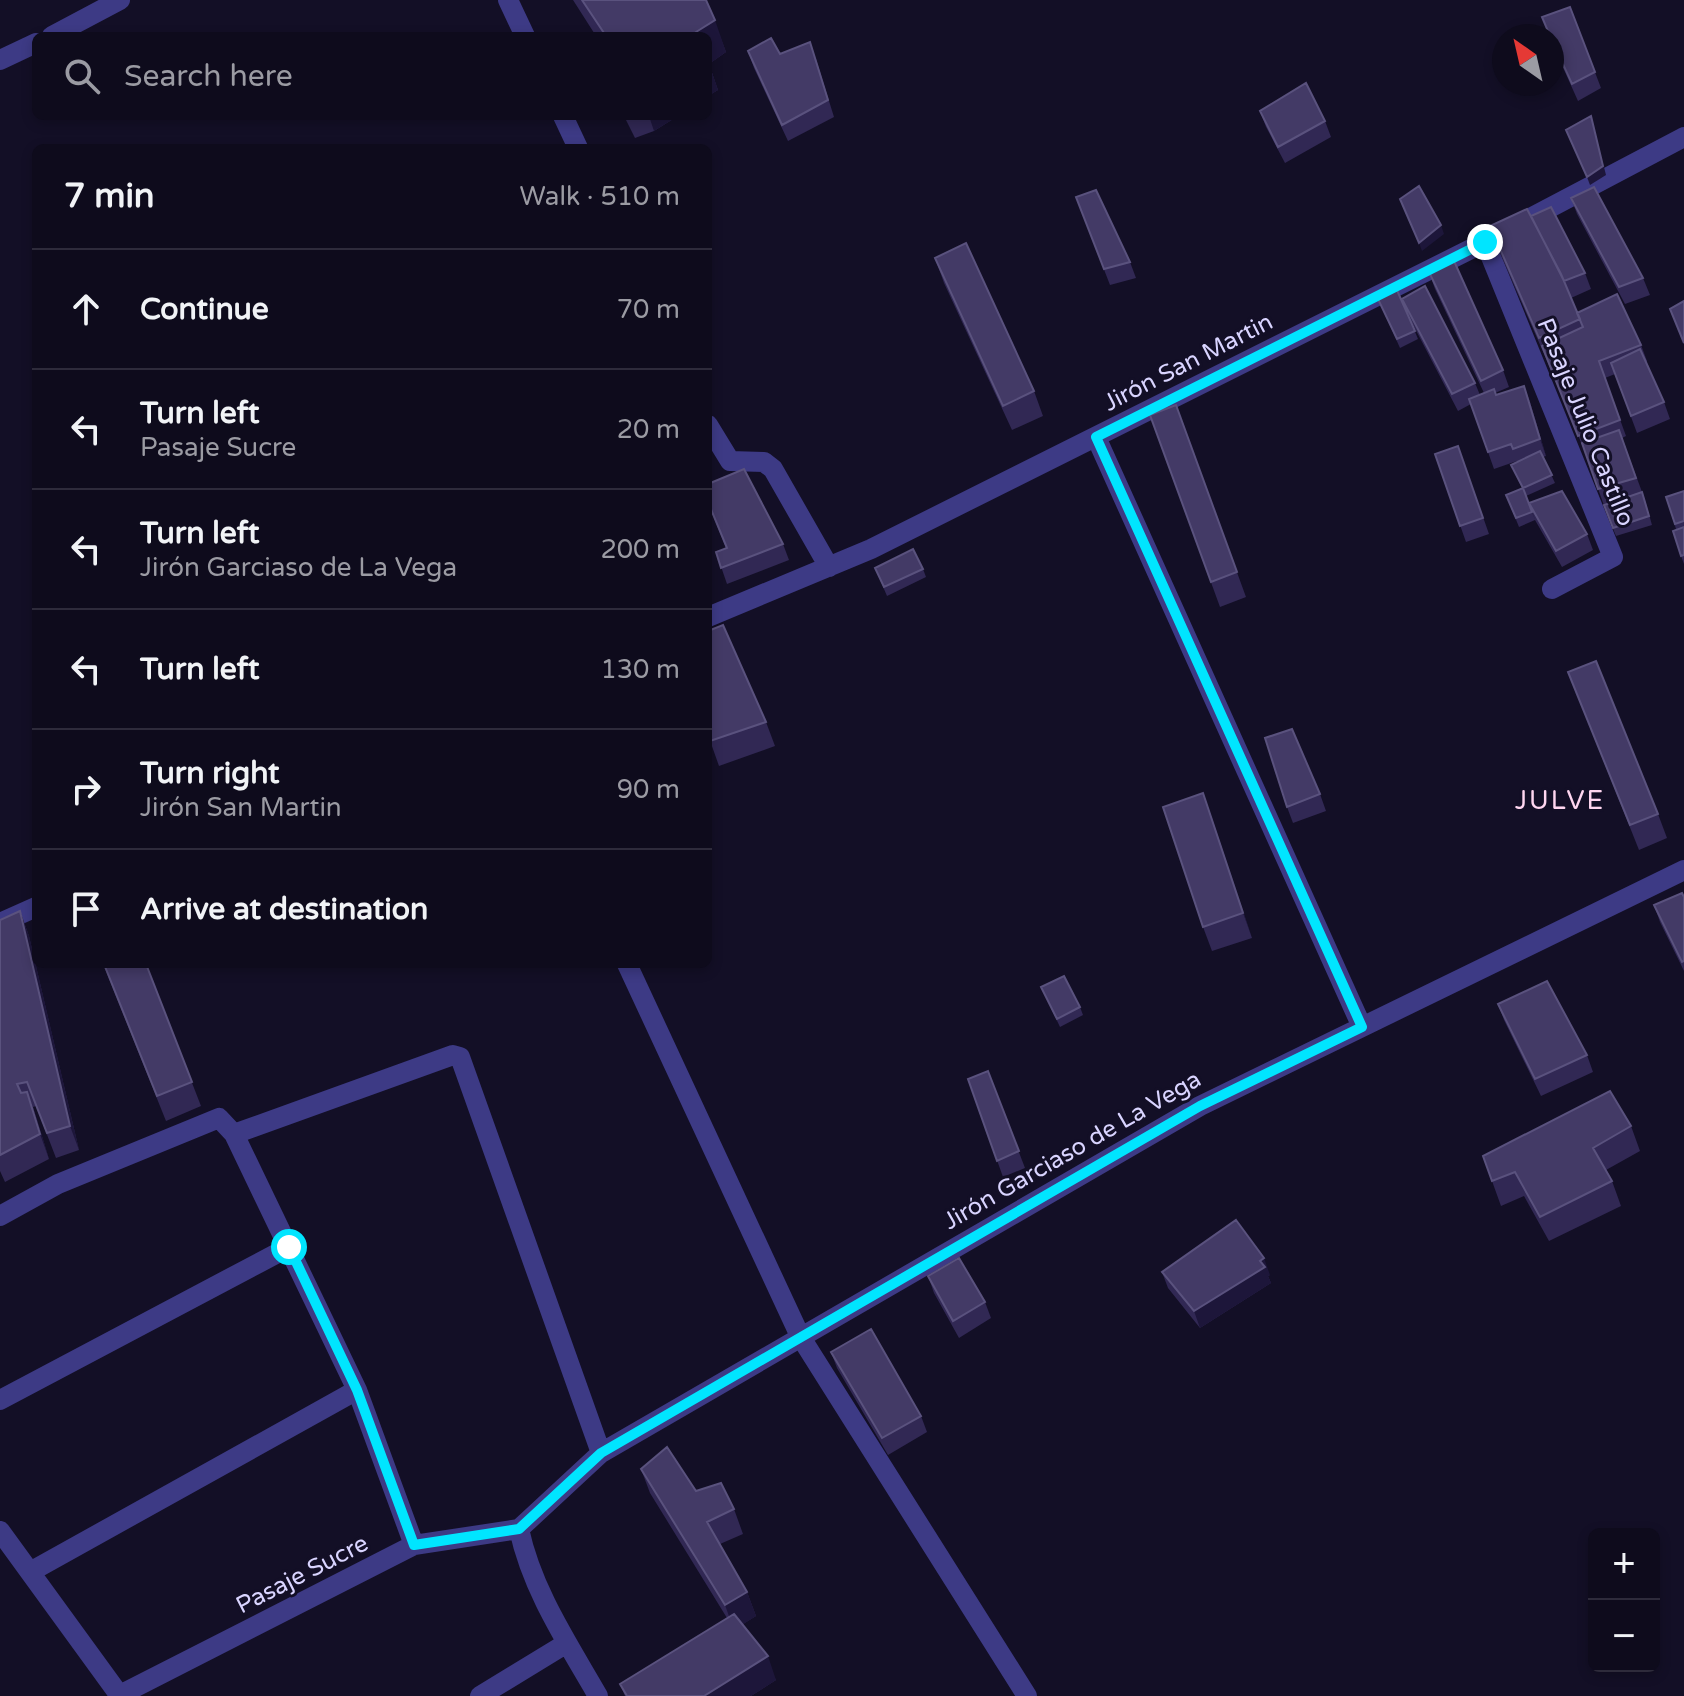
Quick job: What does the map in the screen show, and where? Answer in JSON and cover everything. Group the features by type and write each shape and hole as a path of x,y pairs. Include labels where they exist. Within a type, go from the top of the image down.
{"street":[{"path":"60,32 120,0"},
{"path":"508,0 523,32"},
{"path":"0,60 32,45"},
{"path":"565,120 576,144"},
{"name":"Jirón San Martin","path":"712,615 829,567 1096,437 1485,242 1684,137"},
{"name":"Pasaje Julio Castillo","path":"1485,242 1613,557 1552,589"},
{"path":"712,433 718,446 737,464 764,462 773,469 829,567"},
{"path":"1096,437 1362,1027"},
{"name":"Jirón Garciaso de La Vega","path":"519,1529 601,1453 1200,1106 1684,870"},
{"path":"0,923 32,909"},
{"path":"629,968 800,1336 1027,1696"},
{"path":"234,1134 453,1055 460,1057 601,1453"},
{"path":"0,1216 58,1184 219,1118 234,1134 357,1390 414,1545"},
{"path":"0,1400 289,1247"},
{"path":"30,1572 357,1390"},
{"path":"519,1529 525,1559 567,1643 598,1696"},
{"name":"Pasaje Sucre","path":"119,1696 414,1545 519,1529"},
{"path":"0,1531 119,1696"},
{"path":"480,1696 567,1643"}],"building":[{"path":"582,0 706,0 715,20 696,32 603,32"},
{"path":"1570,7 1595,72 1572,84 1564,66 1564,24 1545,24 1542,17"},
{"path":"771,38 780,54 810,42 828,100 782,125 748,51"},
{"path":"1306,83 1325,121 1278,147 1260,111"},
{"path":"1591,116 1603,166 1587,177 1566,130"},
{"path":"1419,186 1441,225 1419,243 1400,199"},
{"path":"1594,187 1643,278 1619,287 1571,198"},
{"path":"1096,190 1130,262 1104,269 1076,197"},
{"path":"1551,207 1585,273 1564,281 1531,216"},
{"path":"1527,209 1561,274 1580,319 1539,338 1490,226"},
{"path":"966,243 1034,391 1003,406 935,258"},
{"path":"1454,261 1503,370 1481,381 1429,272"},
{"path":"1425,286 1475,383 1452,394 1402,299"},
{"path":"1396,288 1415,331 1397,339 1377,297"},
{"path":"1617,294 1641,345 1599,361 1620,420 1578,436 1542,346 1583,327 1577,313"},
{"path":"1684,301 1684,343 1670,309"},
{"path":"1640,349 1664,402 1631,416 1611,363"},
{"path":"1524,386 1540,439 1513,449 1511,444 1488,452 1469,399 1494,389 1496,395"},
{"path":"1176,405 1237,572 1211,582 1150,415"},
{"path":"1619,430 1636,478 1598,489 1582,443"},
{"path":"1458,446 1483,518 1460,526 1435,454"},
{"path":"1540,451 1552,475 1523,488 1511,465"},
{"path":"744,469 783,544 721,568 716,552 727,548 712,512 712,482"},
{"path":"1523,488 1532,512 1516,518 1506,495"},
{"path":"1562,491 1587,534 1556,551 1529,503"},
{"path":"1684,491 1684,521 1675,524 1666,497"},
{"path":"1642,492 1649,516 1613,528 1604,505"},
{"path":"1684,527 1684,555 1681,556 1673,531"},
{"path":"913,549 923,569 884,587 875,568"},
{"path":"723,625 766,722 712,740 712,629"},
{"path":"1596,661 1658,814 1630,825 1568,672"},
{"path":"1292,729 1320,794 1287,807 1265,738"},
{"path":"1203,793 1243,913 1203,927 1163,807"},
{"path":"1682,893 1684,961 1682,962 1654,905"},
{"path":"20,911 70,1126 47,1133 27,1082 17,1084 21,1093 27,1092 40,1134 0,1155 0,920"},
{"path":"106,968 148,968 192,1082 157,1096"},
{"path":"1064,976 1080,1007 1057,1019 1041,987"},
{"path":"1547,981 1587,1055 1535,1079 1498,1004"},
{"path":"988,1071 1019,1151 997,1161 968,1079"},
{"path":"1610,1091 1631,1126 1593,1148 1612,1181 1540,1217 1515,1172 1492,1181 1483,1156"},
{"path":"1236,1220 1264,1258 1260,1261 1265,1267 1194,1311 1162,1272"},
{"path":"959,1258 985,1302 953,1321 928,1276"},
{"path":"871,1329 921,1416 882,1438 831,1352"},
{"path":"667,1447 696,1491 721,1483 734,1509 707,1522 747,1592 725,1605 641,1469"},
{"path":"734,1614 768,1656 704,1696 627,1696 620,1684"}],"district":[{"name":"JULVE","path":"1560,800"}],"route":[{"path":"289,1247 357,1390 414,1545 519,1529 601,1453 1200,1106 1362,1027 1096,437 1485,242"}]}
